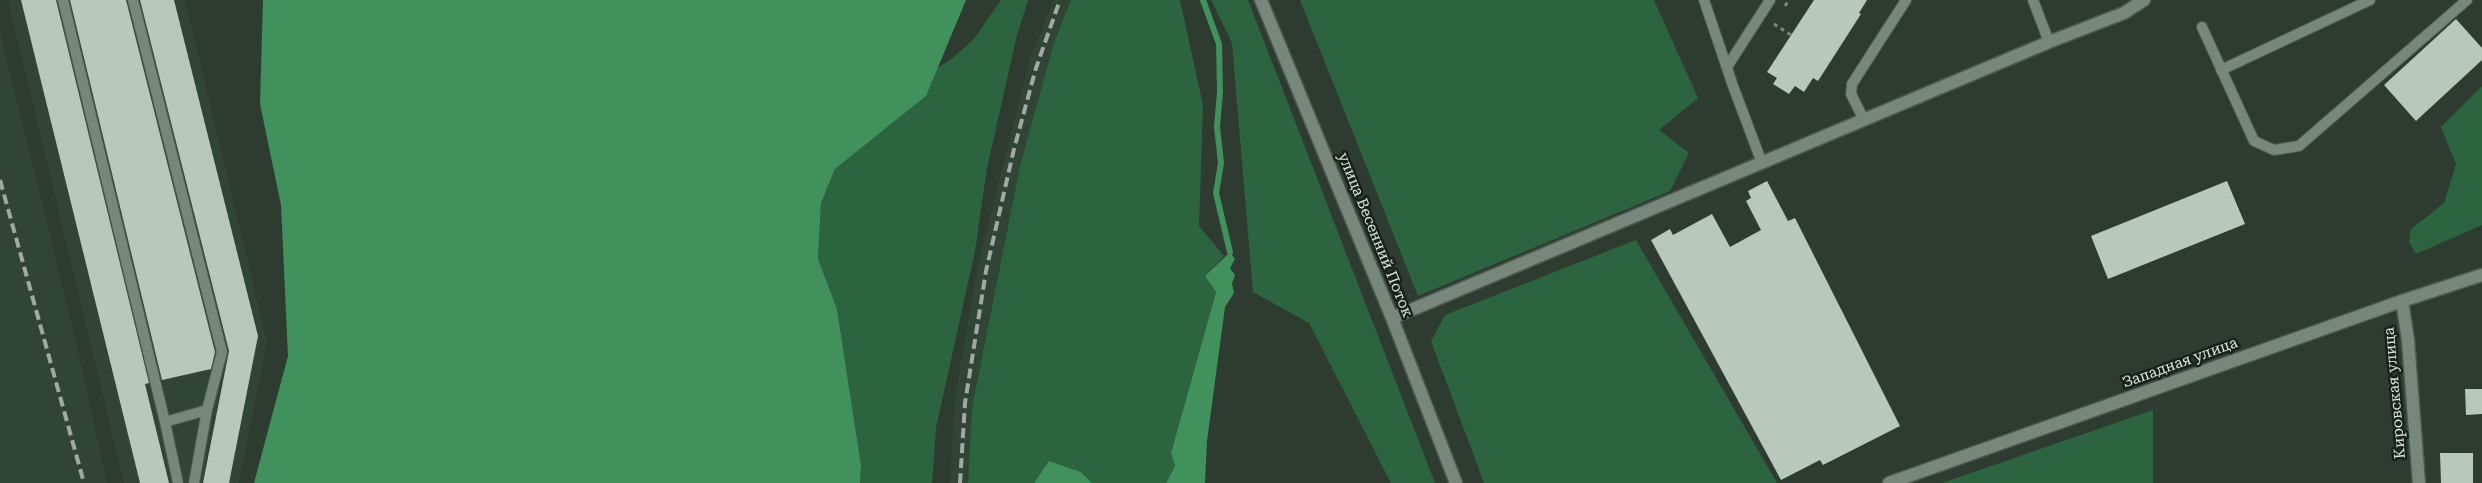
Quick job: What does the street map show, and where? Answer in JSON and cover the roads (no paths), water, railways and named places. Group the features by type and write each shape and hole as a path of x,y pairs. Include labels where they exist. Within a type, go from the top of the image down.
{"street":[{"name":"улица Весенний Поток","path":"1261,0 1392,318 1456,483"},
{"path":"1392,318 2049,42 2124,13 2144,0"},
{"name":"Западная улица","path":"1889,483 2402,301 2482,276"},
{"name":"Кировская улица","path":"2402,301 2408,340 2418,483"}],"lane":[{"path":"63,0 166,422 178,483"},
{"path":"133,0 222,352 208,410 194,483"},
{"path":"1704,0 1762,163"},
{"path":"1727,67 1770,0"},
{"path":"1864,120 1851,94 1852,84 1906,0"},
{"path":"2033,0 2049,42"},
{"path":"2221,70 2370,0"},
{"path":"2202,27 2254,141 2274,150 2299,146 2467,0"},
{"path":"166,422 208,410"}],"waterway":[{"path":"1203,0 1219,44 1220,92 1217,127 1221,163 1216,193 1230,252"}],"railway":[{"path":"960,483 965,403 986,271 1014,149 1036,68 1060,0"},
{"path":"0,180 84,483"}]}
